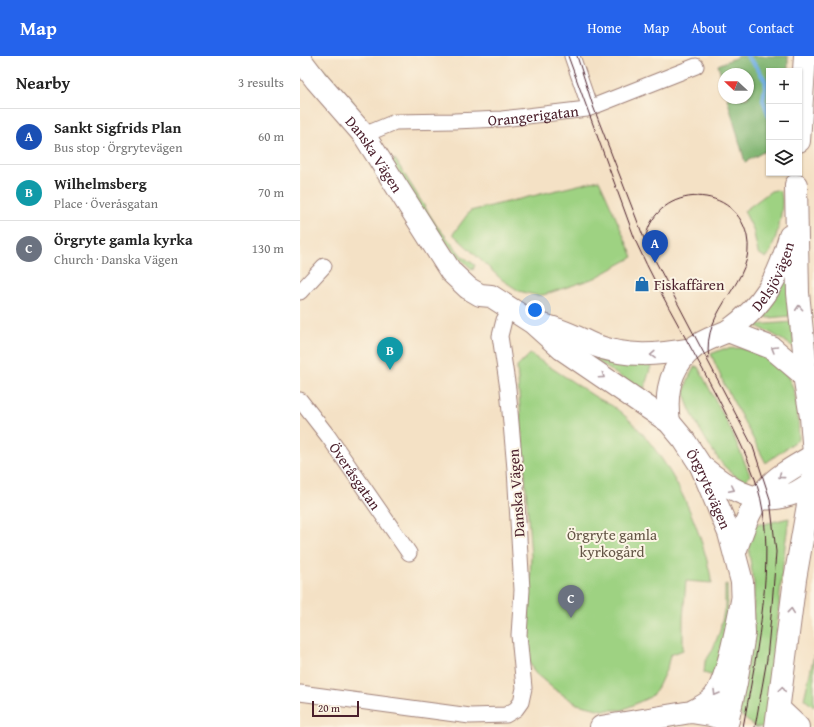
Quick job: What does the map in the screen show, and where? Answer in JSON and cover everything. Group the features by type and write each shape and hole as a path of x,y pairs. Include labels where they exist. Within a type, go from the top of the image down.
{"main road":[{"path":"799,140 805,56"},
{"name":"Danska Vägen","path":"300,59 364,135 440,254 446,267 468,288 480,295 492,296 510,309"},
{"name":"Delsjövägen","path":"692,349 728,331 742,320 759,303 776,279 790,233 796,179"},
{"name":"Delsjövägen","path":"796,179 798,293 808,345 805,360 809,376 814,455 813,482"},
{"name":"Örgrytevägen","path":"510,309 533,323 562,349 669,422 684,440 700,466 729,533 742,582 744,634 731,725"},
{"name":"Örgrytevägen","path":"533,323 551,326 595,345 629,354 642,356 661,355 692,349"},
{"path":"728,331 772,348 809,376"},
{"path":"669,422 667,392 671,379 677,367 692,349"},
{"path":"735,552 745,523 767,488 778,478 814,455"},
{"path":"700,466 722,484 743,494 760,498 770,499 790,495 813,482"},
{"path":"798,727 778,718 795,579 813,482"},
{"path":"691,712 710,702 720,686 733,643 742,601"},
{"path":"601,727 691,712 710,715 731,725"}],"street":[{"path":"572,56 590,108"},
{"name":"Orangerigatan","path":"364,135 395,122 454,121 502,118 590,108 696,66"},
{"path":"300,292 324,266"},
{"name":"Danska Vägen","path":"300,693 470,716 506,715 516,709 521,702 524,688 519,635 522,590 515,469 508,389 500,336 504,320 510,309"},
{"name":"Överåsgatan","path":"300,400 328,436 409,553"}],"green space":[{"path":"311,56 352,100 357,110 350,107"},
{"path":"739,56 788,56 788,68 766,68 766,151 745,162 729,104 754,104 754,68 719,68 718,65"},
{"path":"395,159 436,225 462,256 475,265 473,270 448,245 428,218 391,161"},
{"path":"599,180 633,257 595,278 543,295 535,295 519,291 501,279 453,234 470,211"},
{"path":"771,191 780,191 782,196 781,214 773,245 766,258 758,253 753,229 744,211"},
{"path":"786,277 790,278 790,316 769,318 760,314"},
{"path":"792,322 794,347 754,325"},
{"path":"574,346 652,363 644,389 642,391"},
{"path":"741,348 759,354 773,362 783,371 790,381 794,392 797,406 799,439 766,463 724,384 711,354 723,349"},
{"name":"Örgryte gamla kyrkogård","path":"530,354 615,408 636,426 652,445 679,489 700,536 707,560 712,583 686,581 683,619 683,650 670,655 667,668 656,691 650,697 622,710 602,710 577,704 554,689 535,673 527,658 531,556 517,367"},
{"path":"695,366 698,367 731,430 750,475 745,482 720,462 690,410 685,390"},
{"path":"789,518 782,570 767,727 755,727 738,713 753,629 754,584 749,553 749,540 755,524 764,524"},
{"path":"727,584 728,619 716,677 704,673 705,662 712,651 720,631 725,606 725,585"},
{"path":"814,655 814,707 804,699"}],"waterway":[{"path":"747,56 756,66 766,82 763,100 766,108"}],"tram line":[{"path":"568,56 636,242 658,287 717,396 749,463 758,487 766,536 766,563 757,648 743,727"},
{"path":"577,56 593,106 645,241 753,447 770,499 776,552 767,659 755,727"},
{"path":"645,243 650,224 661,209 676,200 693,196 710,198 726,205 739,218 747,236 748,252 744,267 737,282 713,325 708,341 709,359"}],"place":[{"name":"Sankt Sigfrids Plan","path":"655,263"},
{"name":"Fiskaffären","path":"642,284"},
{"name":"Wilhelmsberg","path":"390,370"},
{"name":"Örgryte gamla kyrka","path":"571,618"}]}
